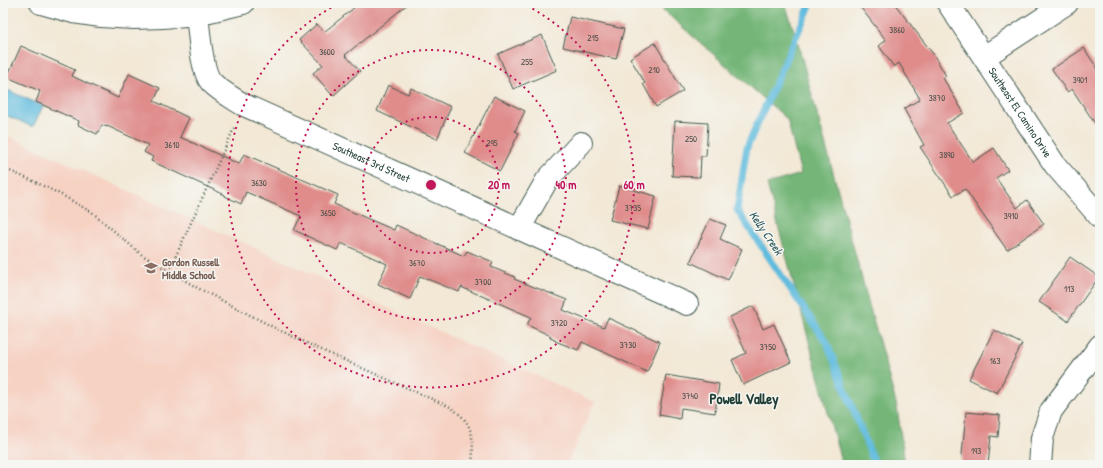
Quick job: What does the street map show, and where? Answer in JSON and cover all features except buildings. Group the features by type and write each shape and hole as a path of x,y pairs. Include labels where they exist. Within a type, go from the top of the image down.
{"street":[{"path":"41,3 73,12 133,18 197,14 243,3"},
{"name":"Southeast El Camino Drive","path":"948,3 1055,165 1100,217"},
{"path":"984,57 1067,3"},
{"name":"Southeast 3rd Street","path":"197,14 204,65 210,80 222,92 244,105 687,304"},
{"path":"519,229 547,180 581,143"},
{"path":"1040,465 1042,438 1050,411 1100,346"}],"path":[{"path":"169,271 234,127"},
{"path":"3,168 33,181 93,213 142,256 196,286 277,329 450,407 465,420 471,433 473,447 472,465"}],"shaded area":[{"name":"Gordon Russell Middle School","path":"3,134 595,402 567,465 3,465"}],"green space":[{"path":"655,3 785,3 797,40 897,407 905,465 842,465 767,184 801,174 787,119"}],"water":[{"path":"3,88 43,106 33,127 3,114"}],"waterway":[{"name":"Kelly Creek","path":"811,3 747,147 737,210 827,343 875,465"}],"place":[{"name":"Gordon Russell Middle School","path":"151,268"}],"district":[{"name":"Powell Valley","path":"744,399"}]}
